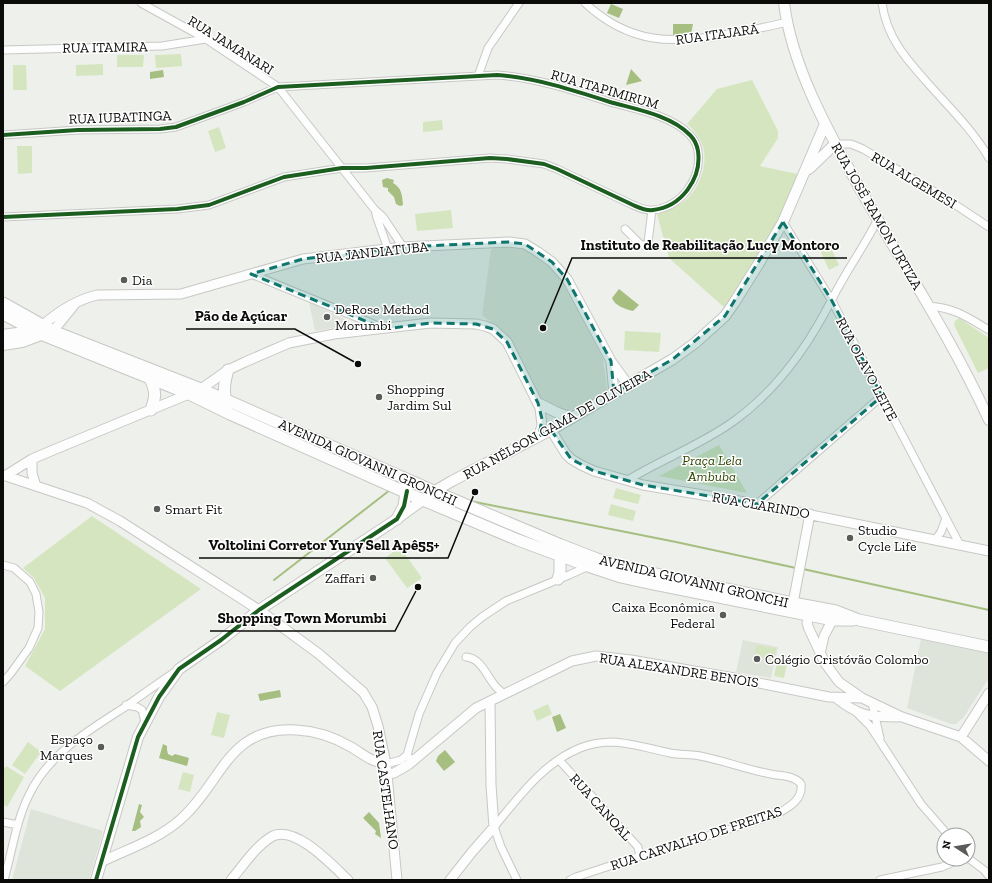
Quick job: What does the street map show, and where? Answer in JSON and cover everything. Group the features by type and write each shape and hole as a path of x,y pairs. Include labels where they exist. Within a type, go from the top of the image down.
{"main road":[{"name":"RUA JOSÉ RAMON URTIZA","path":"784,3 793,45 825,124 878,219 944,330 989,420"},
{"name":"RUA NÉLSON GAMA DE OLIVEIRA","path":"96,880 138,737 159,697 179,670 259,610 397,519 435,491 551,430 614,393 629,386 673,359 695,343 725,316 784,222 825,124"},
{"name":"RUA NÉLSON GAMA DE OLIVEIRA","path":"806,171 835,144"},
{"name":"AVENIDA GIOVANNI GRONCHI","path":"3,302 46,330 150,378 407,491 423,500 560,556 637,570 793,603 813,611"},
{"name":"AVENIDA GIOVANNI GRONCHI","path":"3,314 30,330 46,330 201,388 225,400 561,545 621,577 648,583 813,611 989,647"},
{"path":"3,335 30,330"},
{"path":"3,345 22,342 46,330"},
{"path":"228,370 224,392 230,414"},
{"path":"150,378 155,390 155,399 151,410"},
{"path":"538,403 558,414 572,418"},
{"path":"397,519 404,506 407,491 406,478"},
{"path":"558,579 560,572 560,556"}],"street":[{"name":"RUA JAMANARI","path":"140,3 206,39 278,87 375,210 383,217 403,247"},
{"path":"478,76 488,48 519,3"},
{"name":"RUA ITAJARÁ","path":"585,3 599,16 615,25 640,36 665,40 696,40 787,22"},
{"path":"882,3 883,12 889,30 903,55 950,108 983,148 989,158"},
{"name":"RUA ITAMIRA","path":"3,50 162,46 206,39"},
{"name":"RUA ITAPIMIRUM","path":"278,87 478,76 518,76 661,117 681,127 692,136 697,145 699,164 696,176 680,199 669,205 652,210"},
{"name":"RUA IUBATINGA","path":"3,135 78,130 160,129 176,127 244,102 278,87"},
{"name":"RUA ALGEMESI","path":"835,144 851,144 863,149 942,196 989,227"},
{"path":"3,217 194,208 209,205 284,177 342,168 397,166 490,158 544,164 644,210 652,210 651,228 646,245 641,245 625,229"},
{"name":"RUA JAMANARI","path":"375,210 388,249"},
{"path":"628,480 727,426 751,409 777,383 793,364 832,301 837,288 878,219"},
{"name":"RUA OLAVO LEITE","path":"784,222 832,301 960,545"},
{"name":"RUA JANDIATUBA","path":"46,330 66,306 86,297 97,295 181,294 303,259 403,247 509,242 525,244 552,262 567,279 611,361 629,386"},
{"path":"251,274 385,329"},
{"path":"929,306 948,308 956,311 989,330"},
{"path":"4,476 32,459 189,394 228,370 289,344 334,334 430,324 476,324 494,329 508,342 538,403 542,419 539,436"},
{"name":"RUA JANDIATUBA","path":"611,361 614,393"},
{"path":"757,504 882,396"},
{"name":"RUA CLARINDO","path":"551,430 571,460 594,470 643,485 810,514 989,551"},
{"path":"32,459 32,473 36,486"},
{"name":"RUA CASTELHANO","path":"4,476 87,504 120,520 259,610 319,654 363,692 372,707 378,726 386,764 397,880"},
{"path":"793,603 810,514"},
{"path":"935,540 941,532 946,518"},
{"path":"101,862 154,838 172,826 192,809 234,752 244,743 260,734 296,730 325,735 352,748 372,761 386,764 410,758 419,714 437,673 455,643 482,617 506,601 569,575 593,563"},
{"path":"3,565 14,568 30,582 36,594 39,612 38,628 29,648 3,682"},
{"path":"813,611 807,623 825,663 839,682 862,698"},
{"path":"820,654 824,636 834,616"},
{"name":"RUA ALEXANDRE BENOIS","path":"387,774 403,769 410,758 470,712 572,661 596,656 631,660 770,684 840,698 862,698 902,717 961,736 989,761"},
{"path":"466,657 472,657 478,662 497,688 504,694"},
{"path":"4,880 18,825 28,795 39,776 52,760 93,728 179,670"},
{"path":"839,682 840,698"},
{"path":"961,736 989,693"},
{"name":"RUA ALEXANDRE BENOIS","path":"840,698 848,707 856,712 875,717 902,717"},
{"path":"490,701 490,786 494,827 500,847 517,880"},
{"path":"872,703 882,744"},
{"path":"126,705 137,706 142,710 145,722"},
{"path":"856,712 870,726 922,804 941,827"},
{"name":"RUA CARVALHO DE FREITAS","path":"450,880 527,787 539,775 559,760 586,745 612,742 671,754 700,756 754,771 793,778 802,784 797,799 792,805 777,814 654,853 640,856 570,880"},
{"name":"RUA CANOAL","path":"559,760 638,847 640,856"},
{"path":"3,822 18,825"},
{"path":"231,880 261,845 272,836 279,834 290,835 320,853 348,880"},
{"path":"976,864 989,876"},
{"path":"880,880 942,867"}],"highlighted area":[{"path":"783,222 832,301 882,396 757,504 643,485 594,471 571,459 551,430 539,436 542,419 538,403 507,342 493,329 476,324 430,323 385,329 251,274 303,259 403,247 509,242 525,244 552,262 567,279 611,361 614,393 673,359 725,316"}],"shaded area":[{"path":"611,4 623,9 619,18 607,13"},
{"path":"673,24 693,24 691,34 673,35"},
{"path":"631,69 642,81 626,85"},
{"path":"163,70 164,77 150,79 150,72"},
{"path":"387,178 394,180 393,183 400,190 403,205 400,206 396,204 394,197 388,191 388,188 383,187 382,180"},
{"path":"509,244 524,247 556,271 581,312 603,359 607,390 568,413 540,400 506,333 482,315 491,249"},
{"path":"619,289 639,305 633,311 621,307 613,301 612,298"},
{"name":"DeRose Method Morumbi","path":"309,302 349,321 349,325 315,331"},
{"path":"921,639 989,653 989,678 963,718 956,724 951,724 907,708"},
{"name":"Colégio Cristóvão Colombo","path":"743,640 778,647 771,678 736,672"},
{"path":"280,690 281,697 260,701 258,694"},
{"path":"560,714 566,728 557,732 552,717"},
{"path":"163,744 167,746 168,754 172,756 175,754 189,758 187,766 159,758"},
{"path":"445,750 455,762 444,771 436,761 438,756"},
{"path":"139,804 142,805 140,812 144,817 140,821 141,827 135,831 132,831"},
{"path":"31,809 103,831 89,880 12,880"},
{"path":"369,812 379,823 381,838 375,834 376,831 363,818"}],"green space":[{"path":"181,54 182,66 156,68 155,55"},
{"path":"117,55 144,55 143,67 117,67"},
{"path":"103,64 103,75 76,76 76,65"},
{"path":"13,65 26,65 27,90 13,90"},
{"path":"752,80 778,131 778,138 760,166 802,175 785,213 727,310 669,258 657,214 673,208 685,201 696,187 702,174 704,167 703,147 696,134 687,124 717,89"},
{"path":"442,120 443,130 423,132 423,122"},
{"path":"219,127 226,148 215,152 208,131"},
{"path":"17,146 32,146 32,173 18,174"},
{"path":"451,210 453,228 417,231 415,214"},
{"path":"829,244 839,265 829,270 819,248"},
{"path":"959,318 989,338 989,368 978,373 954,325 955,321"},
{"path":"625,331 661,333 659,352 624,350"},
{"name":"Praça Lela Ambuba","path":"719,445 747,493 659,476"},
{"path":"616,488 641,495 638,504 613,498"},
{"path":"611,504 636,511 633,521 608,515"},
{"path":"92,516 201,589 60,691 25,666 45,629 45,598 34,578 23,568"},
{"path":"400,547 422,578 407,588 385,558"},
{"path":"756,645 776,648 774,660 754,656"},
{"path":"778,657 788,659 784,678 774,676"},
{"path":"548,704 552,714 537,721 533,711"},
{"path":"217,712 230,715 224,738 211,735"},
{"path":"28,742 41,752 25,774 12,765"},
{"path":"6,766 24,777 7,807 3,804 3,770"},
{"path":"183,772 194,775 190,792 178,789"}],"waterway":[{"path":"274,580 390,490"},
{"path":"413,490 422,492"},
{"path":"470,501 676,542 796,568"},
{"path":"803,569 989,610"}],"cycle path":[{"path":"3,135 78,130 160,129 176,127 244,102 278,87 497,75 554,85 641,110 663,118 673,122 692,137 698,151 697,172 688,190 672,203 663,208 653,210 645,210 544,164 490,158 366,168 342,168 284,177 209,205 177,209 3,217"},
{"path":"96,880 138,737 159,697 179,669 221,640 259,610 397,519 404,506 407,491"}],"place":[{"name":"Dia","path":"124,280"},
{"name":"DeRose Method Morumbi","path":"327,317"},
{"name":"Instituto de Reabilitação Lucy Montoro","path":"543,328"},
{"name":"Pão de Açúcar","path":"358,364"},
{"name":"Shopping Jardim Sul","path":"379,397"},
{"name":"Voltolini Corretor Yuny Sell Apê55+","path":"475,492"},
{"name":"Smart Fit","path":"157,509"},
{"name":"Studio Cycle Life","path":"850,538"},
{"name":"Zaffari","path":"373,578"},
{"name":"Shopping Town Morumbi","path":"418,587"},
{"name":"Caixa Econômica Federal","path":"723,615"},
{"name":"Colégio Cristóvão Colombo","path":"757,659"},
{"name":"Espaço Marques","path":"101,747"}]}
